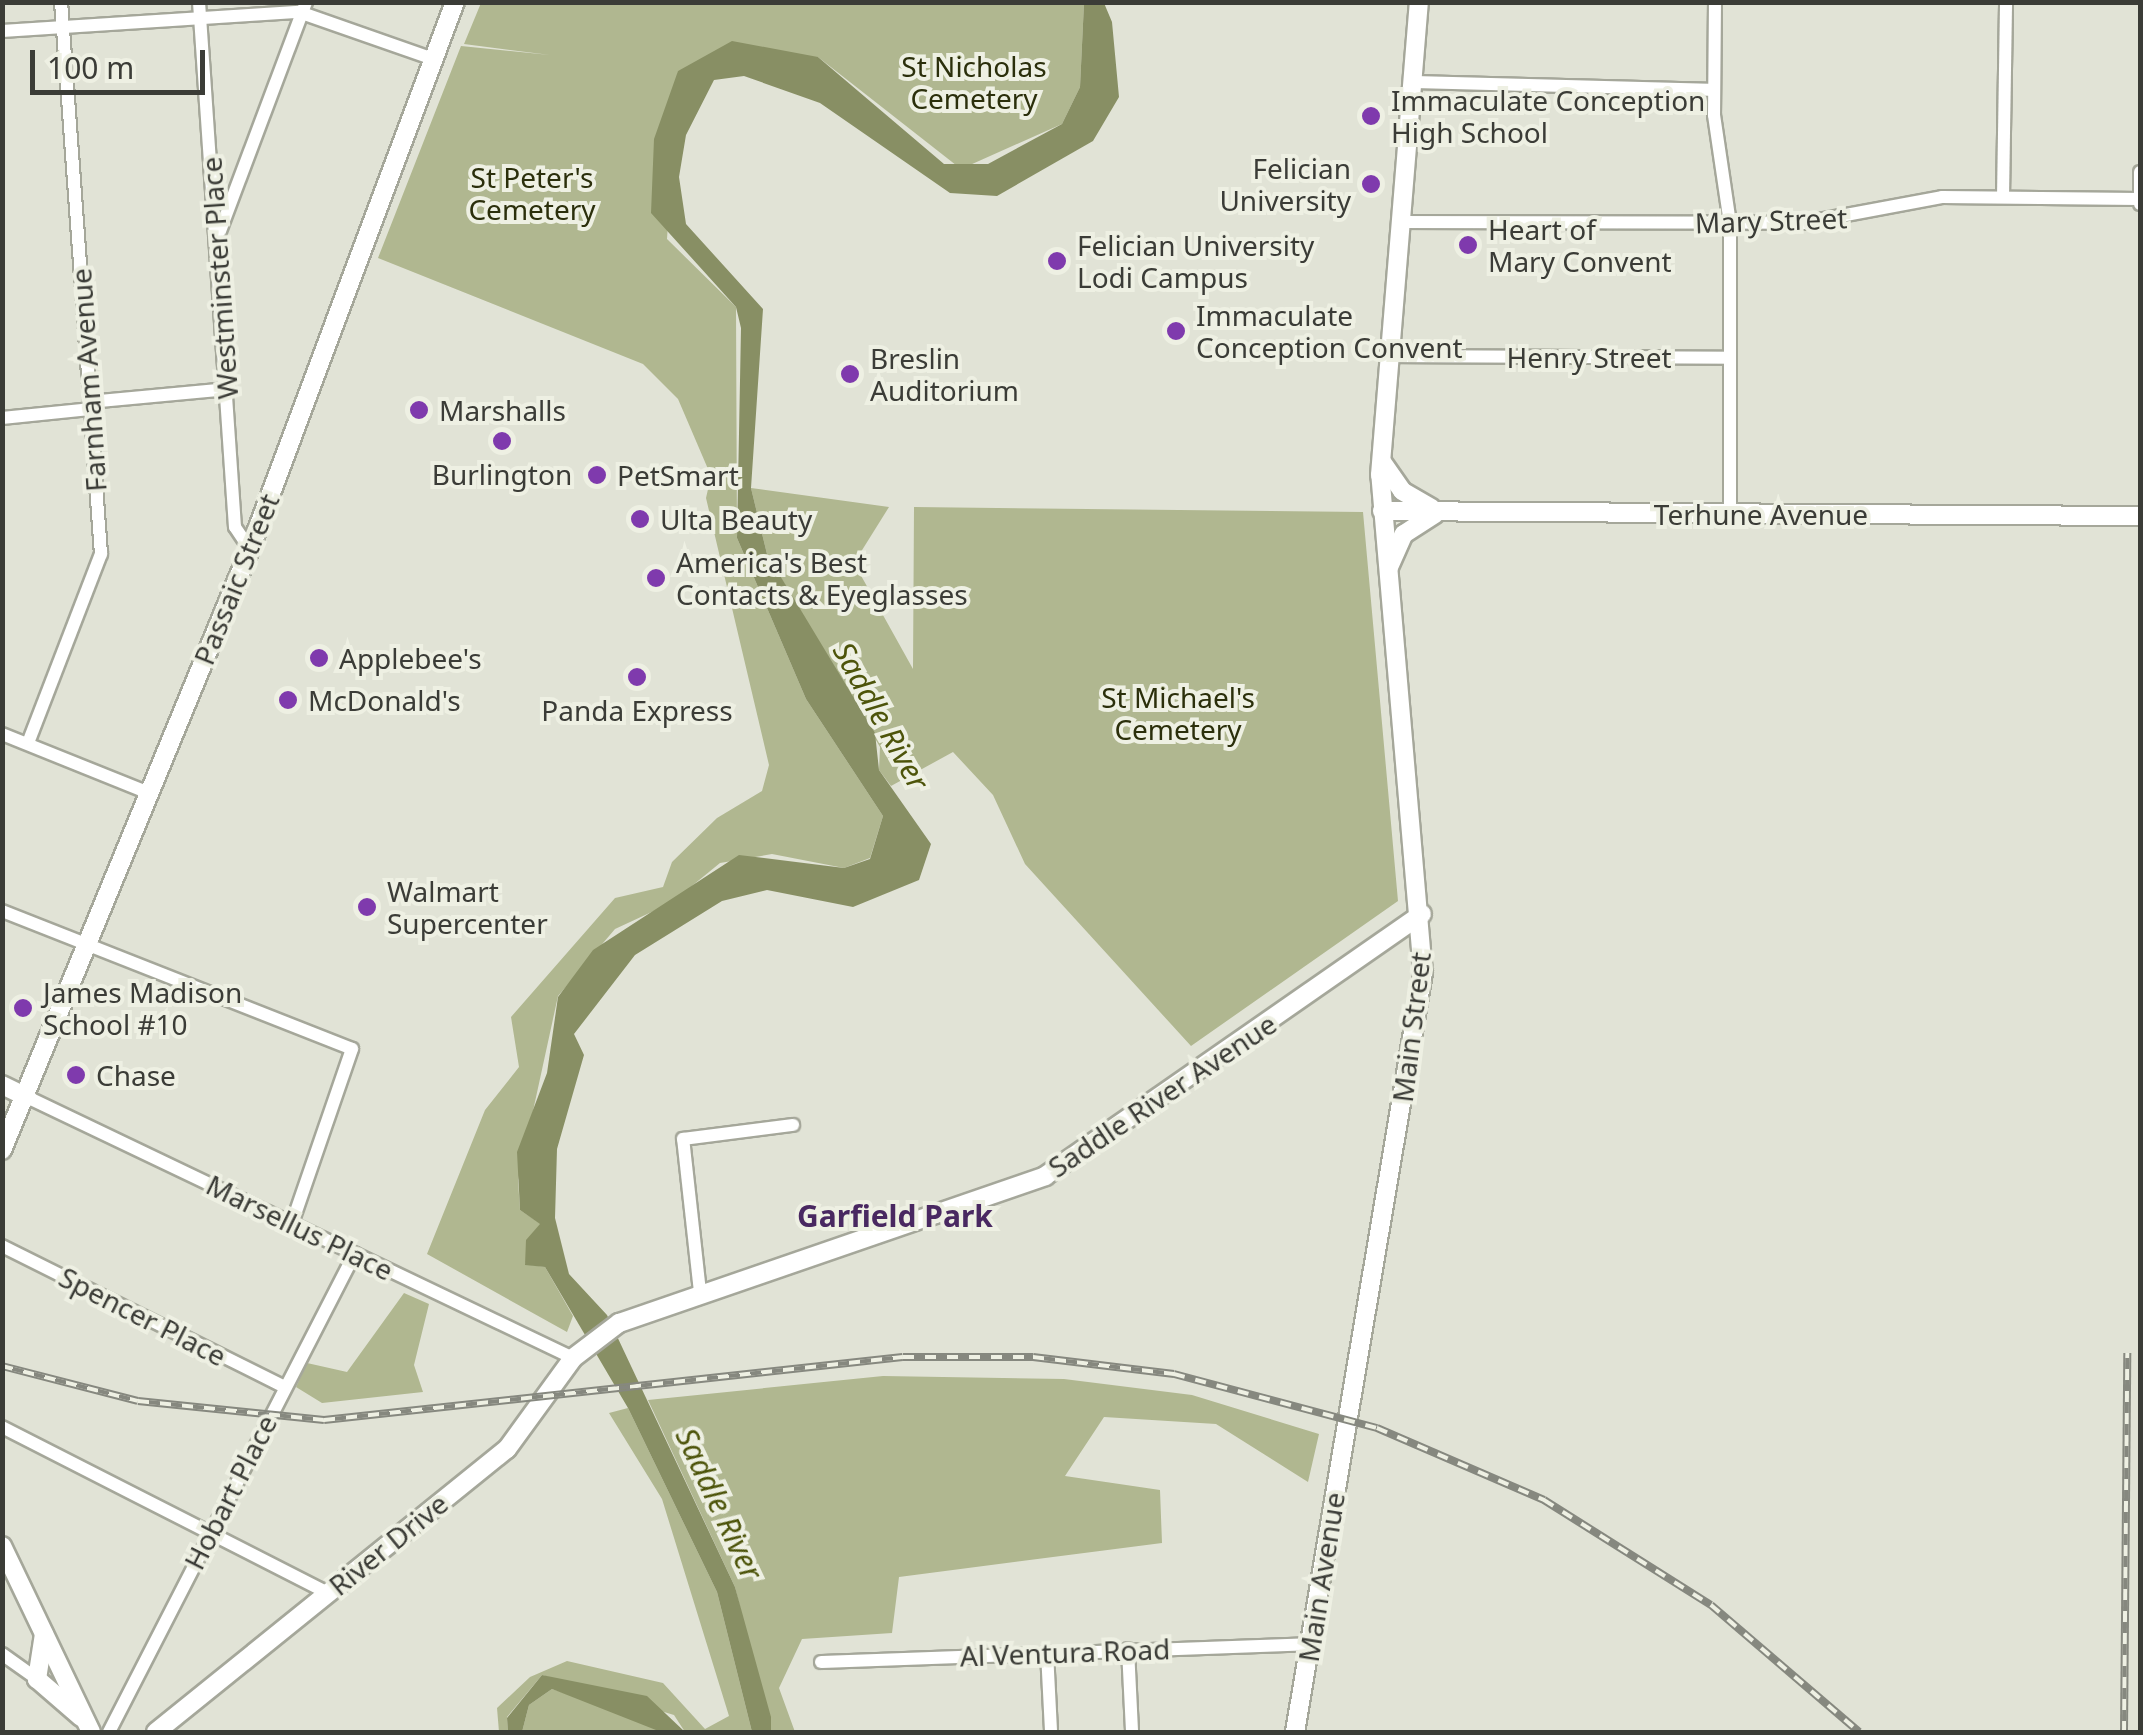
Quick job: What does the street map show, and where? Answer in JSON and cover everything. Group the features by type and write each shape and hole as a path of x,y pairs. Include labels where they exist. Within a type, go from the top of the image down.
{"street":[{"name":"Farnham Avenue","path":"28,743 100,562 61,2"},
{"name":"Westminster Place","path":"199,2 235,526 250,549"},
{"name":"Passaic Street","path":"2,1150 28,1097 250,549 455,2"},
{"name":"Main Street","path":"1346,1421 1422,973 1422,914 1380,458 1419,2"},
{"path":"1715,2 1712,90 1730,224 1730,514"},
{"path":"2003,197 2006,2"},
{"path":"2,31 304,8 434,59"},
{"path":"218,238 304,8"},
{"path":"1411,82 1712,90"},
{"path":"2140,172 2140,203"},
{"name":"Mary Street","path":"1401,222 1838,221 1942,197 2140,203"},
{"name":"Henry Street","path":"1388,356 1730,358"},
{"path":"2,418 228,390"},
{"path":"1380,458 1402,491 1440,512 1404,534 1388,570"},
{"name":"Terhune Avenue","path":"1382,511 2140,516"},
{"path":"2,734 149,793"},
{"path":"2,911 355,1052 292,1222"},
{"name":"Saddle River Avenue","path":"598,1337 623,1321 700,1292 1045,1176 1422,914"},
{"path":"1384,941 1406,945 1422,973"},
{"path":"2,1085 28,1097"},
{"name":"Marsellus Place","path":"28,1097 576,1355"},
{"path":"700,1292 683,1140 793,1125"},
{"name":"Spencer Place","path":"2,1246 284,1386"},
{"name":"Hobart Place","path":"109,1732 355,1254"},
{"name":"River Drive","path":"156,1732 507,1449 576,1355 598,1337"},
{"name":"Main Avenue","path":"1295,1732 1346,1421"},
{"path":"2,1426 328,1593"},
{"path":"2,1546 90,1730"},
{"path":"37,1679 44,1634"},
{"name":"Al Ventura Road","path":"821,1662 1310,1644"},
{"path":"1128,1649 1132,1732"},
{"path":"1046,1652 1051,1732"},
{"path":"2,1654 37,1679 90,1730"}],"green space":[{"path":"481,3 1084,3 1080,87 1062,124 961,169 818,57 678,71 667,239 736,307 737,538 806,699 883,816 870,858 844,868 772,854 720,863 671,903 615,929 558,996 518,1180 520,1210 541,1224 525,1264 545,1267 573,1316 567,1332 427,1254 485,1110 519,1067 511,1017 615,898 663,887 672,862 717,818 762,791 769,765 706,498 711,476 678,399 643,364 378,258 461,46 550,55 464,44"},
{"name":"St Michael's Cemetery","path":"751,488 889,507 854,563 913,669 914,507 1363,512 1398,901 1191,1046 1025,864 993,795 953,752 891,786 879,770 880,747 767,554"},
{"path":"404,1293 429,1304 414,1365 423,1392 322,1403 296,1387 307,1363 347,1372"},
{"path":"883,1376 1064,1379 1192,1395 1319,1434 1308,1482 1216,1424 1104,1417 1065,1476 1160,1490 1162,1543 899,1577 892,1633 802,1639 779,1688 795,1732 771,1732 735,1587 648,1400"},
{"path":"628,1408 717,1592 752,1732 685,1732 674,1715 542,1675 507,1717 508,1732 499,1732 497,1708 530,1677 567,1661 663,1683 705,1729 729,1716 662,1499 609,1413"},
{"path":"552,1689 641,1718 661,1732 522,1732 529,1705"}],"shaded area":[{"name":"Saddle River","path":"1084,3 1104,3 1112,22 1119,97 1093,141 997,196 950,193 820,103 744,76 714,80 686,135 679,177 686,224 763,309 751,488 767,554 875,733 879,770 931,844 919,880 853,907 767,890 722,901 635,955 574,1034 584,1055 557,1149 555,1218 569,1274 607,1315 735,1587 771,1717 771,1732 752,1732 717,1592 628,1408 545,1267 525,1265 526,1240 540,1224 520,1210 517,1152 547,1073 558,997 593,950 739,855 844,868 870,859 883,816 806,699 737,538 741,328 736,307 651,213 654,139 678,71 732,41 818,57 944,164 988,164 1062,124 1080,87"},
{"path":"542,1675 647,1696 685,1732 661,1732 552,1689 529,1705 522,1732 508,1732 507,1718"}],"railway":[{"path":"2124,1732 2127,1353"},
{"path":"2,1366 138,1401 324,1420 903,1357 1033,1357 1174,1374 1377,1428 1544,1500 1711,1605 1859,1732"}],"place":[{"name":"Immaculate Conception High School","path":"1371,116"},
{"name":"Felician University","path":"1371,184"},
{"name":"Heart of Mary Convent","path":"1468,245"},
{"name":"Felician University Lodi Campus","path":"1057,261"},
{"name":"Immaculate Conception Convent","path":"1176,331"},
{"name":"Breslin Auditorium","path":"850,374"},
{"name":"Marshalls","path":"419,410"},
{"name":"Burlington","path":"502,441"},
{"name":"PetSmart","path":"597,475"},
{"name":"Ulta Beauty","path":"640,519"},
{"name":"America's Best Contacts & Eyeglasses","path":"656,578"},
{"name":"Applebee's","path":"319,658"},
{"name":"Panda Express","path":"637,677"},
{"name":"McDonald's","path":"288,700"},
{"name":"Walmart Supercenter","path":"367,907"},
{"name":"James Madison School #10","path":"23,1008"},
{"name":"Chase","path":"76,1075"}],"district":[{"name":"Garfield Park","path":"895,1216"}],"park label":[{"name":"St Nicholas Cemetery","path":"974,82"},
{"name":"St Peter's Cemetery","path":"532,193"}]}
